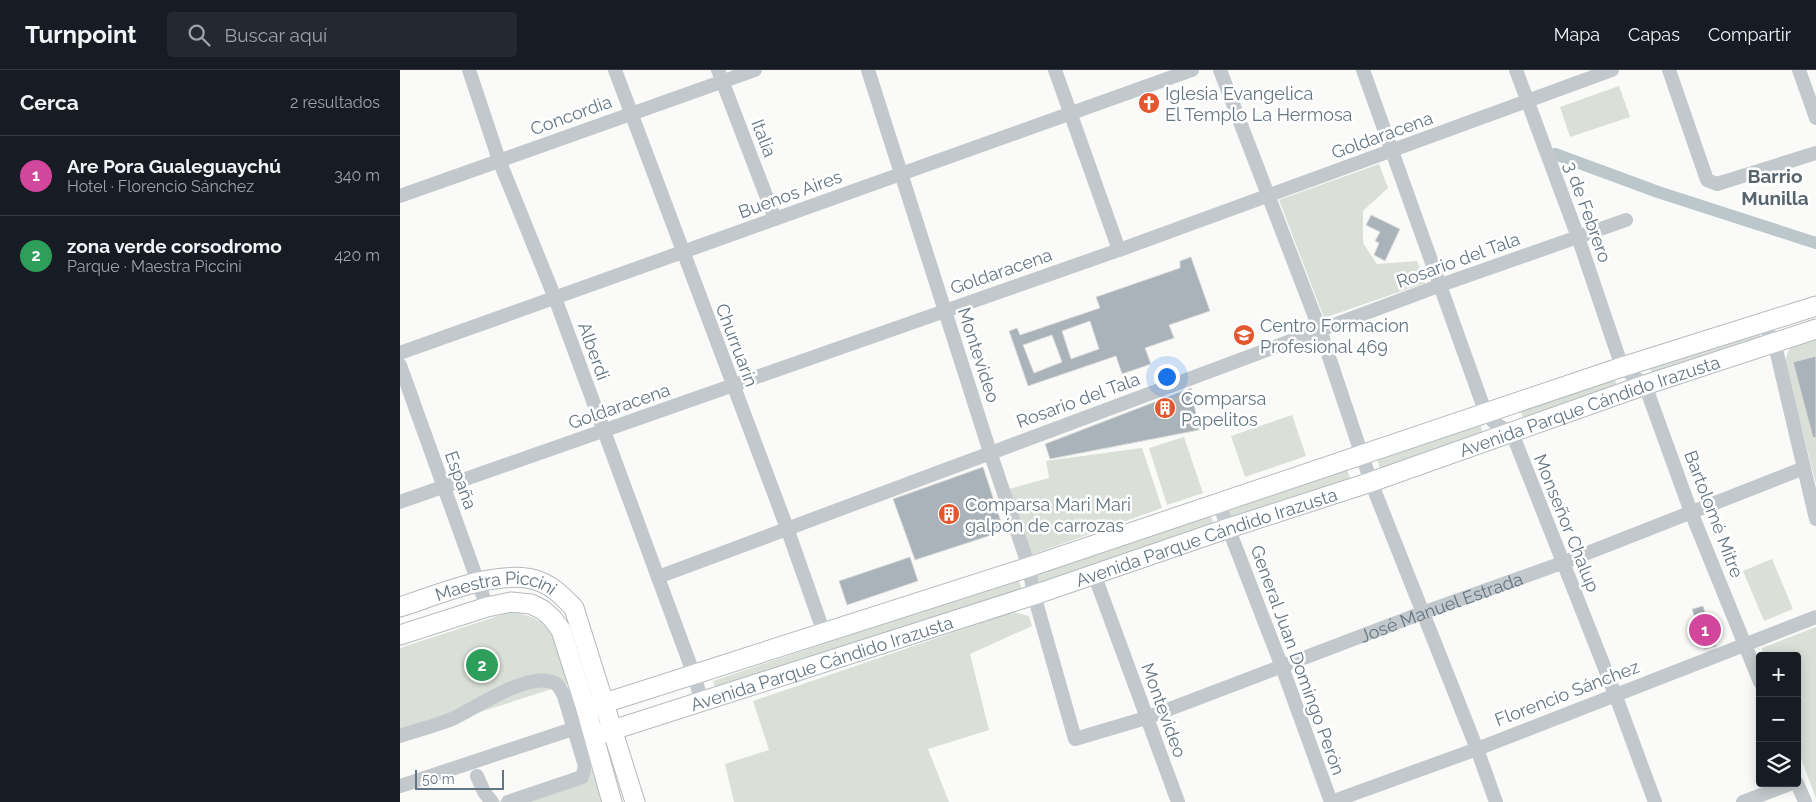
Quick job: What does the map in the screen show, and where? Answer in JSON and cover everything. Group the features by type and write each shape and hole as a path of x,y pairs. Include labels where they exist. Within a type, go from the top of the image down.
{"main road":[{"name":"Avenida Parque Cándido Irazusta","path":"1816,306 1622,367 1029,567 604,704 586,724 612,730 702,702 1034,595 1229,528 1371,482 1774,341 1816,329"},
{"name":"Maestra Piccini","path":"400,607 504,577 527,577 543,582 560,594 574,608 612,730"},
{"name":"Maestra Piccini","path":"400,635 487,607 511,602 531,604 552,618 561,630 586,724"},
{"path":"586,724 612,802"},
{"path":"612,730 635,802"}],"street":[{"name":"Alberdi","path":"469,70 500,160 555,298 694,675 702,702"},
{"name":"Churruarín","path":"616,70 787,528 824,633"},
{"name":"Concordia","path":"400,196 631,113 720,75 755,70"},
{"name":"Montevideo","path":"868,70 990,452 1029,567 1034,595 1075,739"},
{"path":"1055,70 1119,250"},
{"name":"Buenos Aires","path":"400,353 1192,70"},
{"path":"1220,70 1320,330 1361,456 1477,749 1496,802"},
{"path":"1363,70 1486,414 1497,425 1512,433"},
{"name":"3 de Febrero","path":"1516,70 1578,237 1622,367"},
{"name":"Goldaracena","path":"400,502 1119,250 1612,70"},
{"path":"1669,70 1708,180 1717,184 1816,153"},
{"path":"1799,70 1816,118"},
{"name":"Italia","path":"720,75 775,219"},
{"name":"Rosario del Tala","path":"658,577 1441,285 1626,220"},
{"path":"1765,322 1768,333 1774,341 1816,518"},
{"name":"España","path":"400,365 487,607"},
{"path":"1622,367 1645,385"},
{"name":"Bartolomé Mitre","path":"1645,385 1691,512 1756,671"},
{"name":"Monseñor Chalup","path":"1512,433 1615,694 1655,802"},
{"name":"José Manuel Estrada","path":"1075,739 1146,718 1422,613 1562,563 1804,468"},
{"name":"General Juan Domingo Perón","path":"1219,504 1282,667 1331,802"},
{"name":"Montevideo","path":"1094,574 1178,802"},
{"name":"Florencio Sánchez","path":"1331,802 1477,749 1816,617"},
{"path":"400,736 450,720 510,689 539,681 552,682 558,686 586,724 585,766 582,777 508,802"},
{"path":"400,786 586,724"},
{"path":"477,776 484,792 492,802"},
{"path":"1742,802 1781,787"},
{"path":"1798,787 1804,802"}],"shaded area":[{"path":"1619,86 1630,117 1570,137 1560,107"},
{"path":"1379,164 1388,188 1363,211 1363,243 1377,264 1417,261 1425,283 1324,318 1279,200"},
{"path":"1758,329 1763,343 1654,381 1649,364"},
{"path":"1816,337 1816,484 1785,362 1792,346"},
{"path":"1613,374 1619,391 1526,425 1519,408"},
{"path":"1292,415 1306,456 1245,477 1231,436"},
{"path":"1480,423 1485,440 1382,476 1377,458"},
{"path":"1184,437 1203,493 1167,505 1149,448"},
{"path":"1142,448 1162,508 1031,555 1009,489 1049,478 1046,461"},
{"path":"1347,469 1352,484 1233,522 1228,506"},
{"path":"1209,512 1216,529 1041,588 1036,572"},
{"path":"1772,559 1793,609 1764,621 1743,571"},
{"path":"1018,578 1024,595 718,699 713,681"},
{"path":"510,612 526,615 538,620 547,627 558,645 570,683 400,738 400,648"},
{"path":"1013,612 1029,616 1032,626 970,654 989,730 928,749 949,802 734,802 725,764 769,750 753,701"},
{"path":"1816,627 1816,798 1801,759 1801,652 1762,652 1762,648"},
{"path":"598,768 603,802 496,802"}],"building":[{"path":"1371,215 1400,229 1385,261 1374,255 1379,243 1375,241 1380,232 1366,225"},
{"path":"1191,257 1210,311 1169,325 1174,338 1145,348 1151,364 1122,374 1116,356 1028,386 1009,331 1017,328 1020,335 1100,308 1096,297 1180,268 1180,261","holes":["1090,321 1099,349 1071,359 1062,331","1052,335 1062,362 1034,373 1023,345"]},
{"path":"1816,356 1816,437 1813,438 1793,362"},
{"name":"Comparsa Papelitos","path":"1191,388 1199,430 1050,459 1045,444"},
{"name":"Comparsa Mari Mari galpón de carrozas","path":"983,467 1004,531 915,560 893,499"},
{"path":"910,557 918,581 847,605 839,581"},
{"path":"1703,606 1716,646 1705,649 1692,609"}],"waterway":[{"path":"1555,154 1658,192 1816,243"}],"place":[{"name":"Iglesia Evangelica El Templo La Hermosa","path":"1149,103"},
{"name":"Centro Formacion Profesional 469","path":"1244,335"},
{"name":"Comparsa Papelitos","path":"1165,408"},
{"name":"Comparsa Mari Mari galpón de carrozas","path":"949,514"},
{"name":"Are Pora Gualeguaychú","path":"1705,630"},
{"name":"zona verde corsodromo","path":"482,665"}],"district":[{"name":"Barrio Munilla","path":"1775,187"}]}
